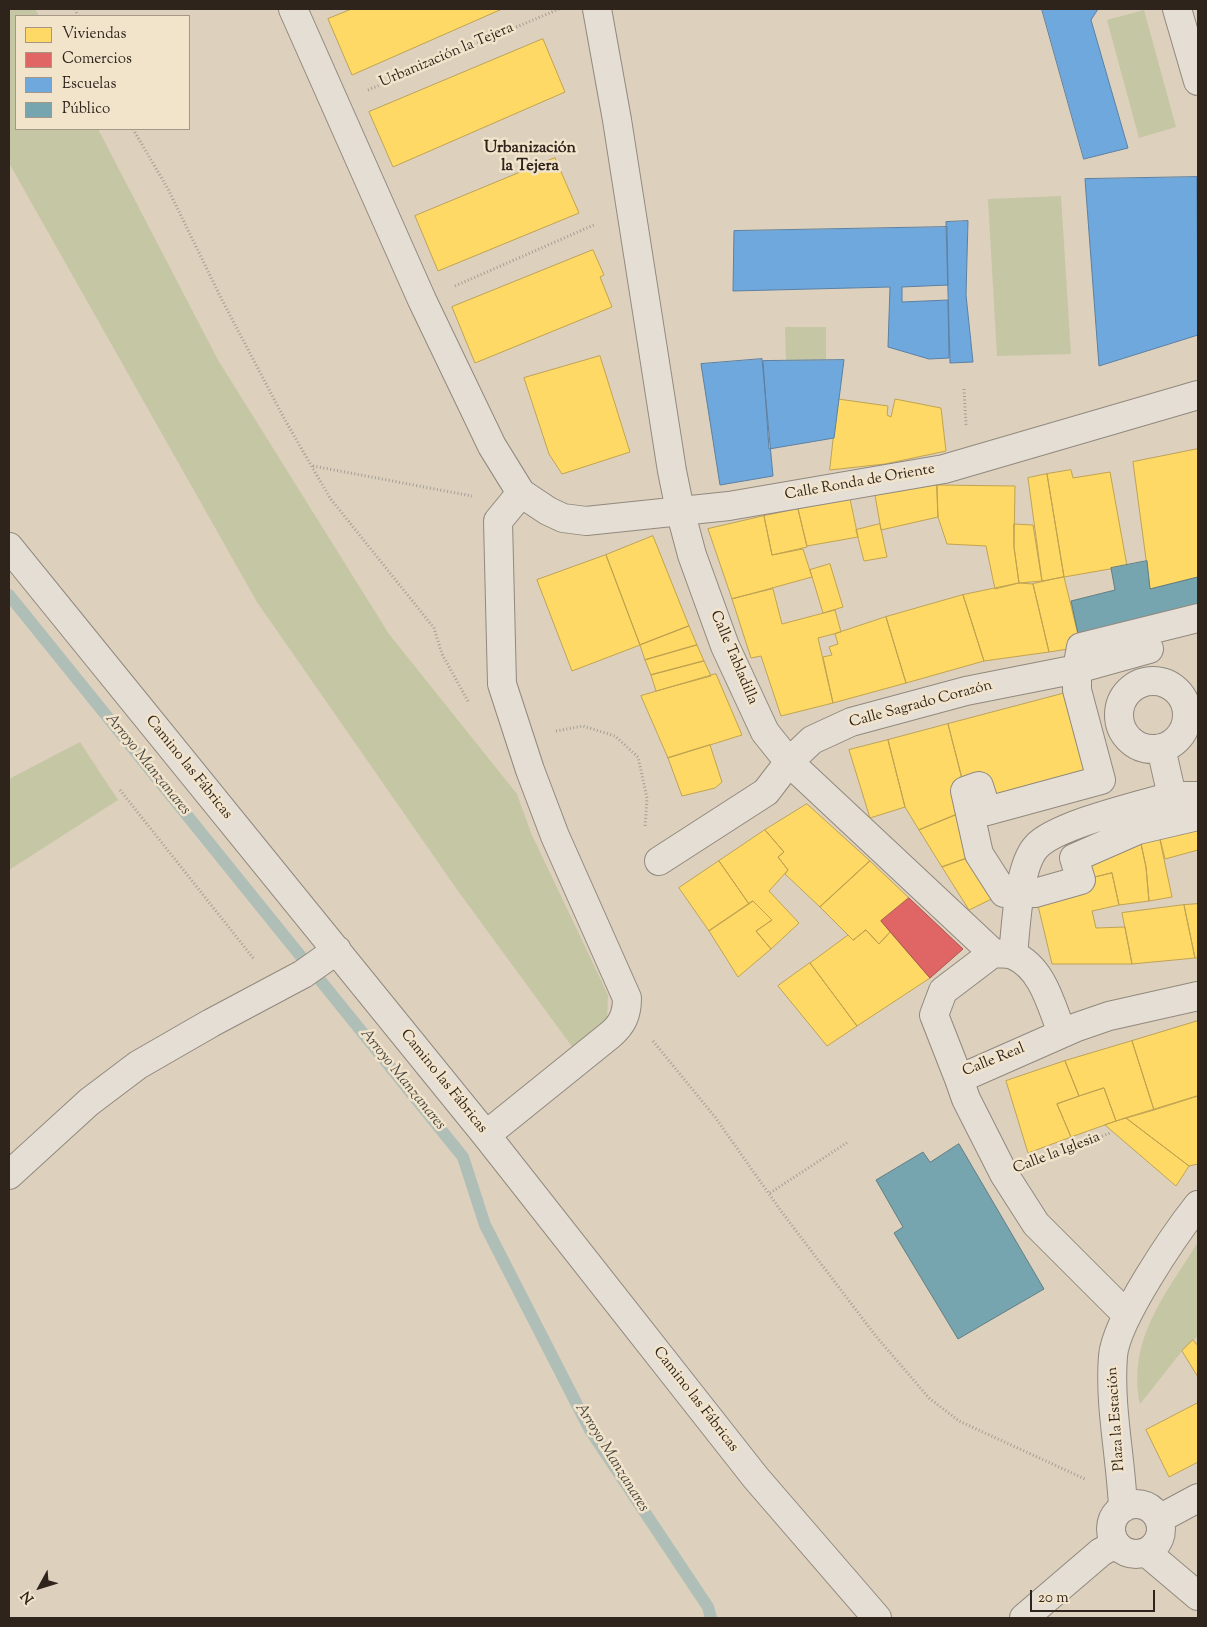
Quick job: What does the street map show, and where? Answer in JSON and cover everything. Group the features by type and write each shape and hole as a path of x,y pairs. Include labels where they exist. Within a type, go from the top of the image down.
{"street":[{"path":"293,9 422,300 492,446 521,493 498,521 502,684 522,748 555,836 627,998 627,1009 618,1028 486,1136"},
{"path":"597,9 631,210"},
{"path":"1177,9 1198,81"},
{"name":"Calle Tabladilla","path":"631,210 672,471 680,510 692,555 725,646 765,732 789,762 966,926 1003,954"},
{"name":"Calle Ronda de Oriente","path":"521,493 548,511 563,518 586,521 729,506 944,469 1198,395"},
{"name":"Camino las Fábricas","path":"9,547 321,962 486,1136 756,1478 876,1618"},
{"path":"1198,618 1081,647 1077,669 1077,690 1101,780 987,811 979,786 965,790 979,854 1004,893 1035,893 1081,880 1074,858 1138,830 1198,816"},
{"name":"Calle Sagrado Corazón","path":"660,861 766,792 789,762 812,740 851,722 966,691 1077,669 1198,636"},
{"path":"1137,652 1144,682"},
{"path":"1156,681 1175,689 1186,707 1187,718 1179,737 1171,744 1161,748 1150,749 1138,745 1129,738 1123,729 1120,717 1123,701 1134,687 1144,682 1156,681"},
{"path":"1161,748 1172,796"},
{"path":"1062,1033 1043,985 1033,969 1003,954 1024,871 1035,848 1049,836 1067,828 1172,796 1198,796"},
{"name":"Calle Real","path":"1003,954 943,991 934,1015 963,1089 1062,1033 1109,1016 1198,996"},
{"path":"9,1175 89,1102 138,1065 321,962"},
{"name":"Calle la Iglesia","path":"963,1089 1004,1174 1036,1224 1127,1315"},
{"name":"Plaza la Estación","path":"1122,1495 1113,1354 1127,1315 1186,1219 1198,1205"},
{"path":"1122,1495 1139,1505 1147,1507 1159,1519 1161,1535 1153,1548 1146,1552 1130,1554 1116,1544 1111,1529 1122,1495"},
{"path":"1159,1519 1198,1498"},
{"path":"1024,1618 1096,1556 1116,1544"},
{"path":"1146,1552 1198,1596"}],"path":[{"name":"Urbanización la Tejera","path":"335,104 559,9"},
{"path":"134,130 168,189 240,334 330,498 434,628 442,654 470,705"},
{"path":"422,300 631,210"},
{"path":"964,390 967,428"},
{"path":"312,466 488,499 521,493"},
{"path":"522,748 548,733 583,726 615,736 638,757 646,798 645,829 660,861"},
{"path":"120,790 275,988"},
{"path":"627,1009 715,1117 781,1211 875,1335 929,1398 941,1409 974,1428 1105,1488 1112,1488 1122,1495"},
{"name":"Calle la Iglesia","path":"1004,1174 1110,1133"},
{"path":"770,1193 848,1142"}],"green space":[{"path":"9,9 35,9 38,15 15,15 15,130 99,130 218,360 389,634 517,794 531,833 608,995 607,1021 576,1052 458,891 257,602 9,163"},
{"path":"1144,10 1176,127 1139,138 1107,20"},
{"path":"1061,196 1071,354 997,356 988,199"},
{"path":"785,327 826,327 826,361 786,361"},
{"path":"80,742 118,800 9,870 9,779"},
{"path":"1198,1242 1198,1336 1182,1351 1140,1404 1137,1381 1139,1359 1144,1338 1162,1299"}],"building: Viviendas":[{"path":"352,9 502,9 352,75 328,19"},
{"path":"543,39 565,92 393,167 369,112"},
{"path":"555,158 579,213 438,271 415,216"},
{"path":"593,250 604,275 600,277 612,307 475,363 452,307"},
{"path":"600,356 630,452 562,474 549,454 524,378"},
{"path":"838,399 888,406 887,415 891,417 895,399 941,408 946,451 885,464 830,470"},
{"path":"1198,449 1198,577 1150,589 1133,462"},
{"path":"1071,470 1073,478 1110,472 1127,566 1064,577 1047,474"},
{"path":"1047,474 1064,577 1042,581 1028,478"},
{"path":"937,485 1015,486 1014,547 1019,583 995,589 986,546 947,544 938,517"},
{"path":"937,485 938,517 881,530 875,495"},
{"path":"850,499 858,537 807,546 798,509"},
{"path":"798,509 807,547 772,555 764,516"},
{"path":"764,516 772,555 803,549 812,577 732,599 708,529"},
{"path":"880,524 887,557 864,561 856,530"},
{"path":"1014,524 1033,525 1042,581 1019,583 1014,547"},
{"path":"653,536 689,626 640,645 606,555"},
{"path":"606,555 640,645 572,671 537,580"},
{"path":"830,564 843,607 823,613 810,570"},
{"path":"1064,577 1081,647 1049,652 1033,584"},
{"path":"1019,583 1033,584 1049,652 984,661 963,595"},
{"path":"773,589 782,624 835,610 841,632 818,638 833,703 781,716 761,656 751,658 732,599"},
{"path":"963,595 984,661 906,683 886,617"},
{"path":"886,617 906,683 833,703 823,657 832,655 829,647 838,644 835,634"},
{"path":"689,626 697,645 645,660 640,645"},
{"path":"697,645 704,661 651,675 645,660"},
{"path":"704,661 711,676 656,691 651,675"},
{"path":"716,674 742,735 668,758 641,696"},
{"path":"1077,690 1101,780 987,811 965,791 948,724"},
{"path":"948,724 970,809 919,830 905,807 888,740"},
{"path":"888,740 905,807 870,818 849,750"},
{"path":"710,745 722,782 715,788 682,796 668,758"},
{"path":"807,804 870,861 820,907 785,874 788,870 778,857 784,852 765,830"},
{"path":"970,809 979,854 942,867 919,830"},
{"path":"1198,816 1198,850 1165,859 1157,826"},
{"path":"1157,826 1172,897 1149,901 1146,867 1138,830"},
{"path":"765,830 784,852 778,857 788,870 769,891 799,923 771,949 756,931 772,920 753,901 749,904 719,861"},
{"path":"1138,830 1146,867 1149,901 1119,905 1112,873 1081,880 1074,858"},
{"path":"979,854 1004,893 969,910 942,867"},
{"path":"719,861 749,904 709,931 679,888"},
{"path":"870,861 909,898 881,921 890,932 879,944 866,930 853,940 820,907"},
{"path":"1112,873 1119,905 1092,911 1096,928 1125,927 1132,964 1052,964 1035,893"},
{"path":"753,901 772,920 756,931 771,949 738,977 709,931"},
{"path":"1198,904 1198,958 1195,958 1184,905"},
{"path":"1184,905 1195,958 1132,964 1122,913"},
{"path":"866,930 879,944 890,932 930,978 857,1026 810,963 848,935 853,940"},
{"path":"810,963 857,1026 827,1046 778,986"},
{"path":"1198,1021 1198,1096 1154,1110 1132,1041"},
{"path":"1132,1041 1154,1110 1116,1121 1104,1088 1079,1096 1065,1061"},
{"path":"1065,1061 1079,1096 1057,1104 1071,1137 1028,1153 1006,1081"},
{"path":"1104,1088 1116,1121 1071,1137 1057,1104"},
{"path":"1198,1096 1198,1164 1189,1166 1126,1118"},
{"path":"1126,1118 1189,1166 1176,1186 1105,1125"},
{"path":"1193,1340 1198,1346 1198,1377 1182,1351"},
{"path":"1198,1403 1198,1462 1169,1477 1146,1430"}],"building: Comercios":[{"path":"909,898 963,949 930,978 881,921"}],"building: Escuelas":[{"path":"1042,9 1098,9 1091,20 1128,148 1084,159"},
{"path":"1197,177 1198,335 1099,366 1085,179"},
{"path":"968,221 966,295 973,362 950,363 946,222"},
{"path":"947,227 948,285 902,287 902,302 948,300 949,358 929,359 888,347 890,287 733,291 734,231"},
{"path":"762,359 773,476 720,485 701,364"},
{"path":"844,360 834,438 769,449 763,361"}],"building: Público":[{"path":"1147,561 1150,589 1198,577 1198,618 1081,647 1071,601 1115,590 1111,568"},
{"path":"959,1144 1044,1289 958,1339 894,1233 903,1227 876,1180 923,1152 930,1162"}],"waterway":[{"name":"Arroyo Manzanares","path":"9,595 463,1157 485,1225 590,1430 708,1607 711,1618"}],"district":[{"name":"Urbanización la Tejera","path":"530,158"}]}
